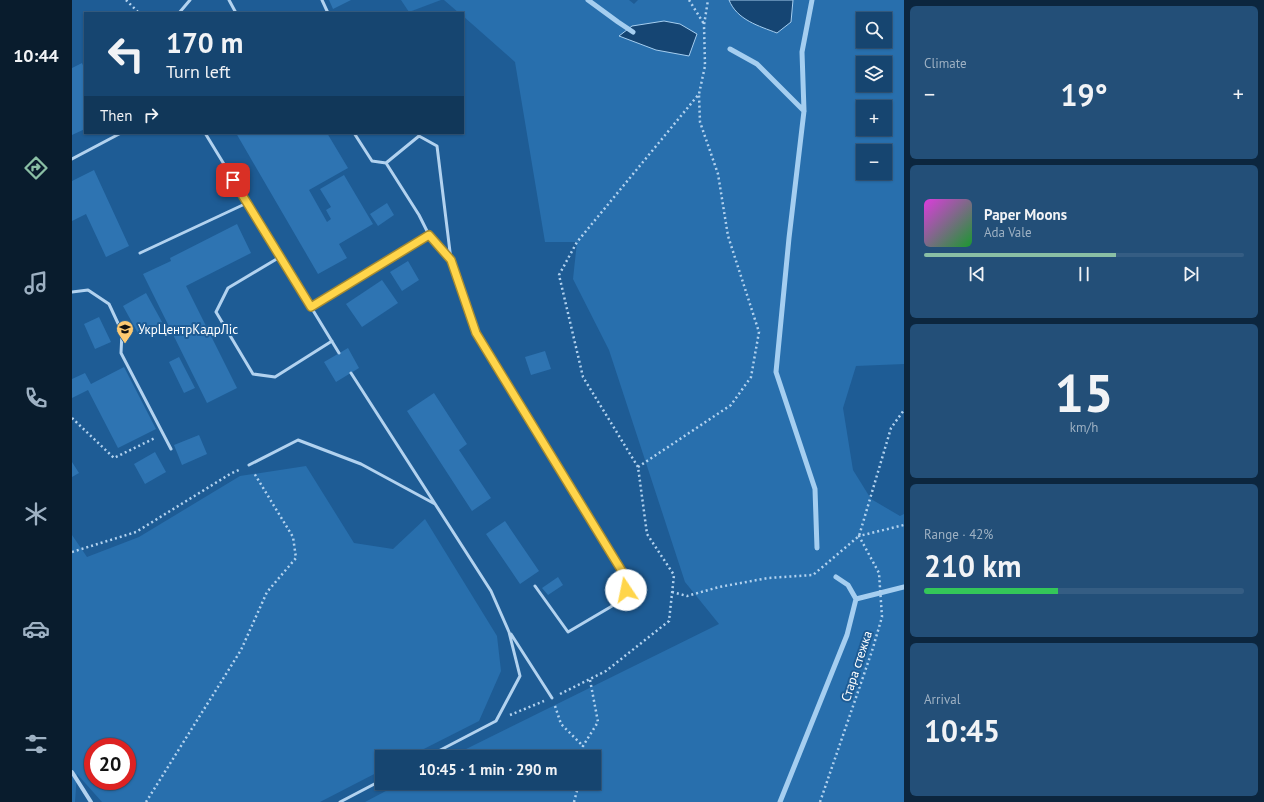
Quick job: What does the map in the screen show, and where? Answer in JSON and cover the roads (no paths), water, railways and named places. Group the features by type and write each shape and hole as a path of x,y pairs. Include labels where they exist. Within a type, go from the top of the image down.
{"street":[{"path":"72,772 91,802"}],"lane":[{"path":"180,12 190,0"},
{"path":"229,0 235,12"},
{"path":"322,0 328,12"},
{"path":"72,159 119,134"},
{"path":"206,134 339,353"},
{"path":"355,134 372,161 386,163 419,136 437,146 451,260 476,333 628,581 624,599 568,632 535,586"},
{"path":"386,163 419,215 429,235 451,260"},
{"path":"140,253 247,203"},
{"path":"311,307 429,235"},
{"path":"280,257 228,288 216,312 253,374 275,377 332,341"},
{"path":"72,292 88,290 109,304 122,332 121,353 171,449"},
{"path":"351,373 491,591 509,632 552,698"},
{"path":"250,465 298,440 361,464 436,505"},
{"path":"440,750 496,721 520,676 509,632"},
{"path":"340,802 375,784"}],"waterway":[{"path":"588,0 633,32"},
{"path":"812,0 802,52 804,111 789,238 776,372 815,489 817,548"},
{"path":"730,49 757,64 804,111"},
{"path":"780,802 847,635 856,599 848,585 836,577"},
{"path":"856,599 904,587"}],"place":[{"name":"УкрЦентрКадрЛіс","path":"125,344"}]}
